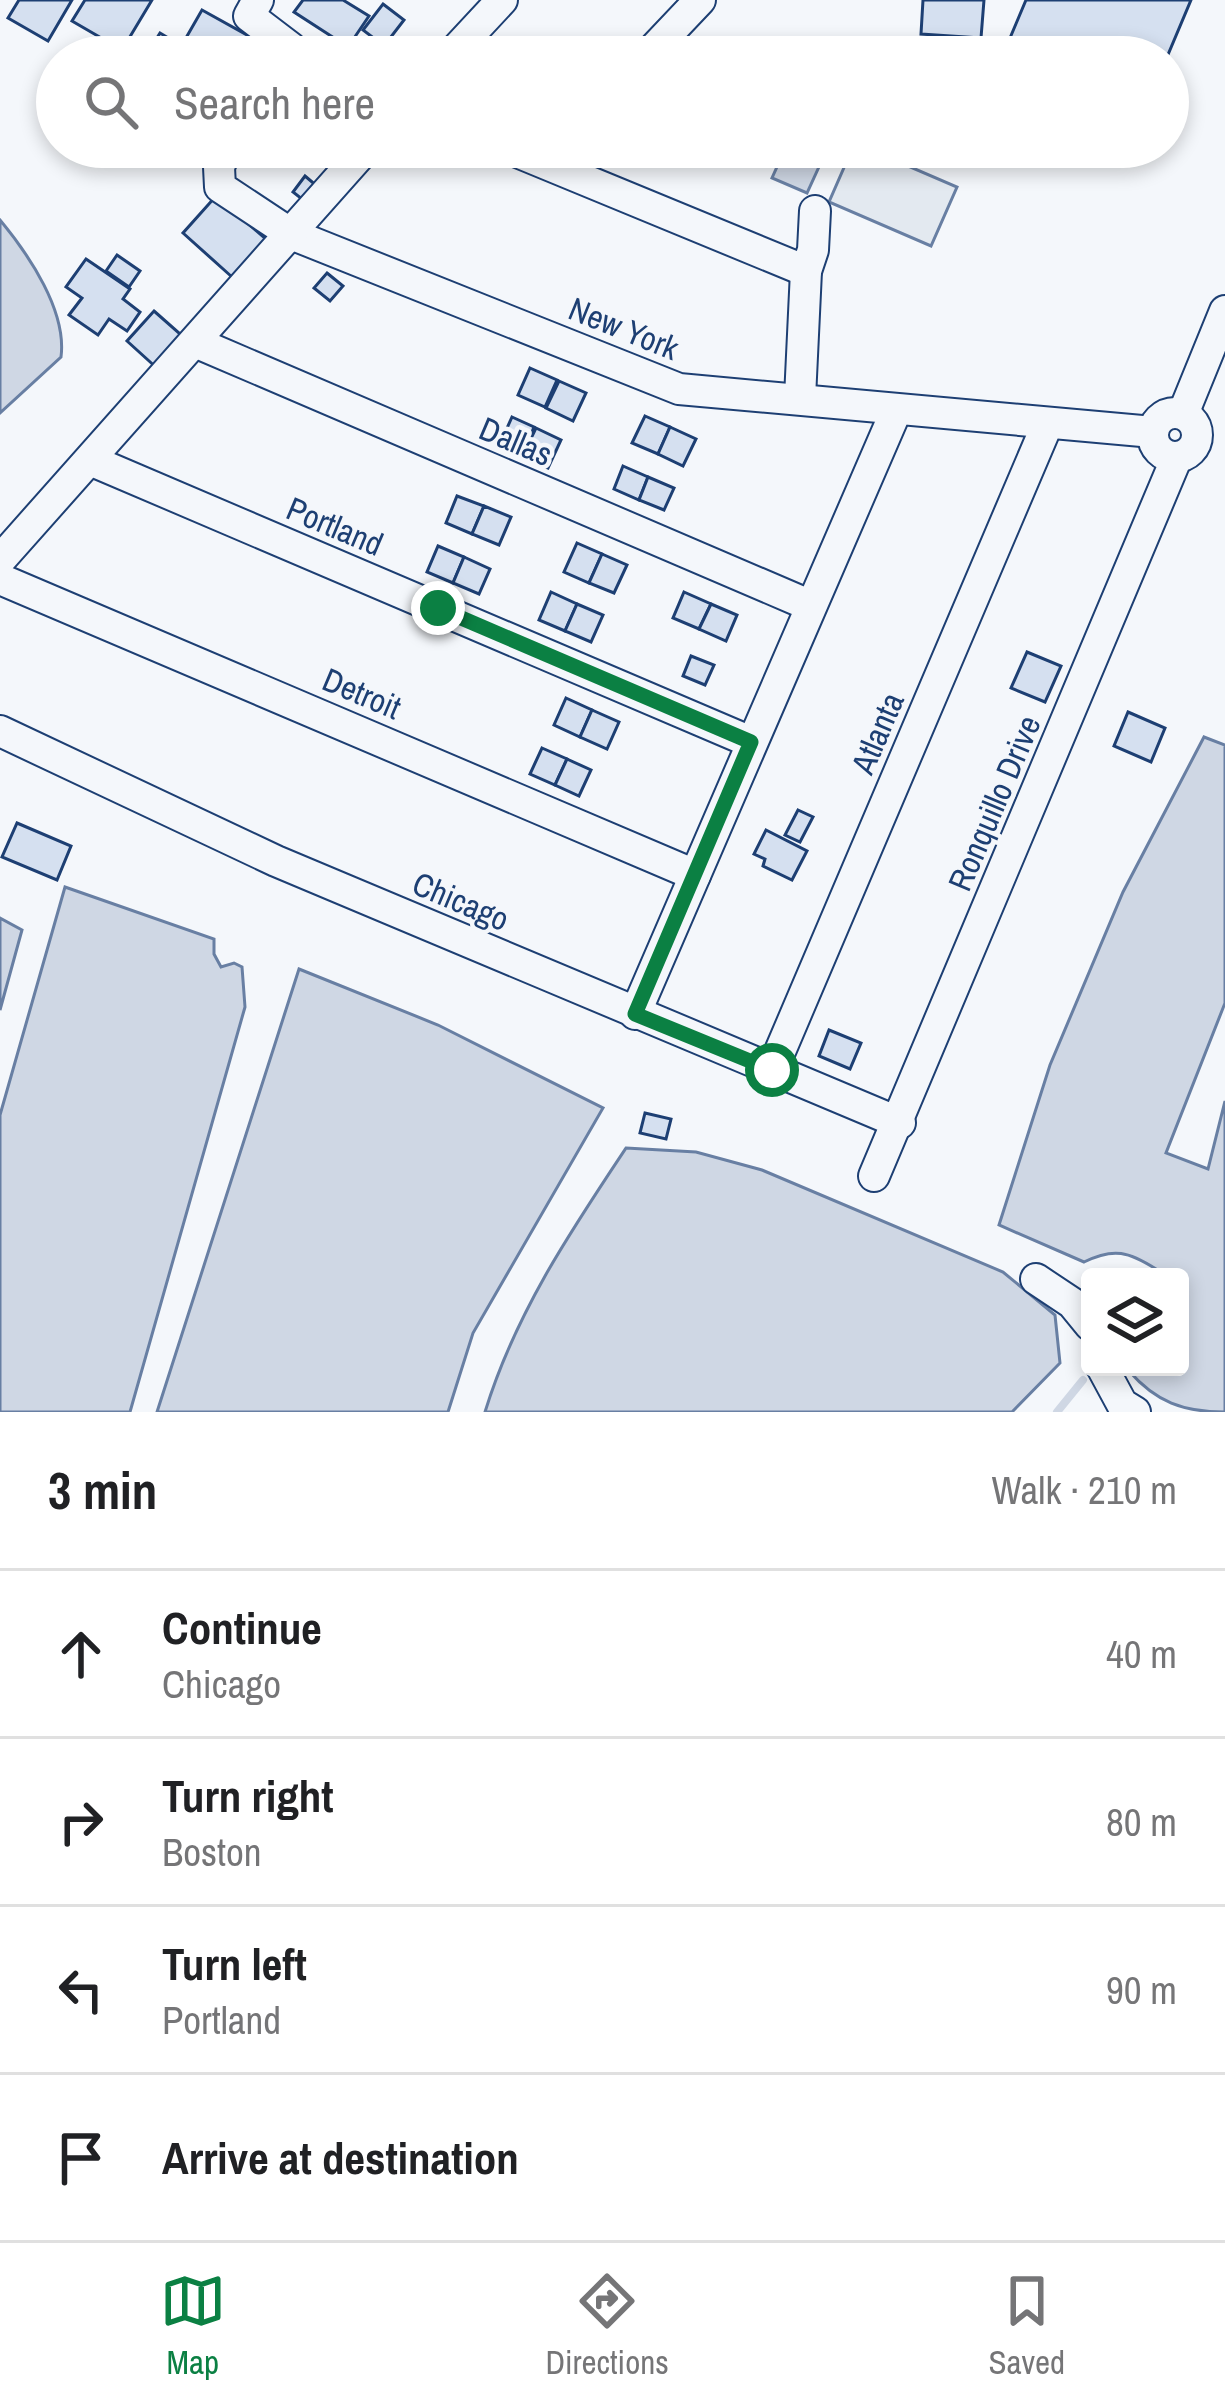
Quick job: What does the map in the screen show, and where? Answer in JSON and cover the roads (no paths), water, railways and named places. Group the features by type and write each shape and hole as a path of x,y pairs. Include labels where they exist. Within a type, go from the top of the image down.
{"street":[{"path":"258,0 250,16 276,36"},
{"path":"469,36 502,0"},
{"path":"666,36 700,0"},
{"name":"New York","path":"219,168 220,187 291,235 679,389 1153,432"},
{"path":"0,560 350,168"},
{"path":"577,168 806,271"},
{"path":"800,398 806,271 813,250 815,212"},
{"name":"Ronquillo Drive","path":"874,1176 1177,457 1194,447 1196,428 1183,414 1225,311"},
{"name":"Dallas","path":"195,343 809,605"},
{"path":"635,1014 896,411"},
{"path":"1177,457 1159,451 1153,432 1163,416 1183,414"},
{"name":"Atlanta","path":"772,1070 1047,425"},
{"name":"Portland","path":"90,460 751,742"},
{"name":"Detroit","path":"0,579 694,874"},
{"name":"Chicago","path":"0,731 275,861 899,1123"},
{"path":"1036,1279 1081,1314"},
{"path":"1107,1376 1122,1404 1135,1412"}],"waterway":[{"path":"1057,1412 1083,1380"}]}
